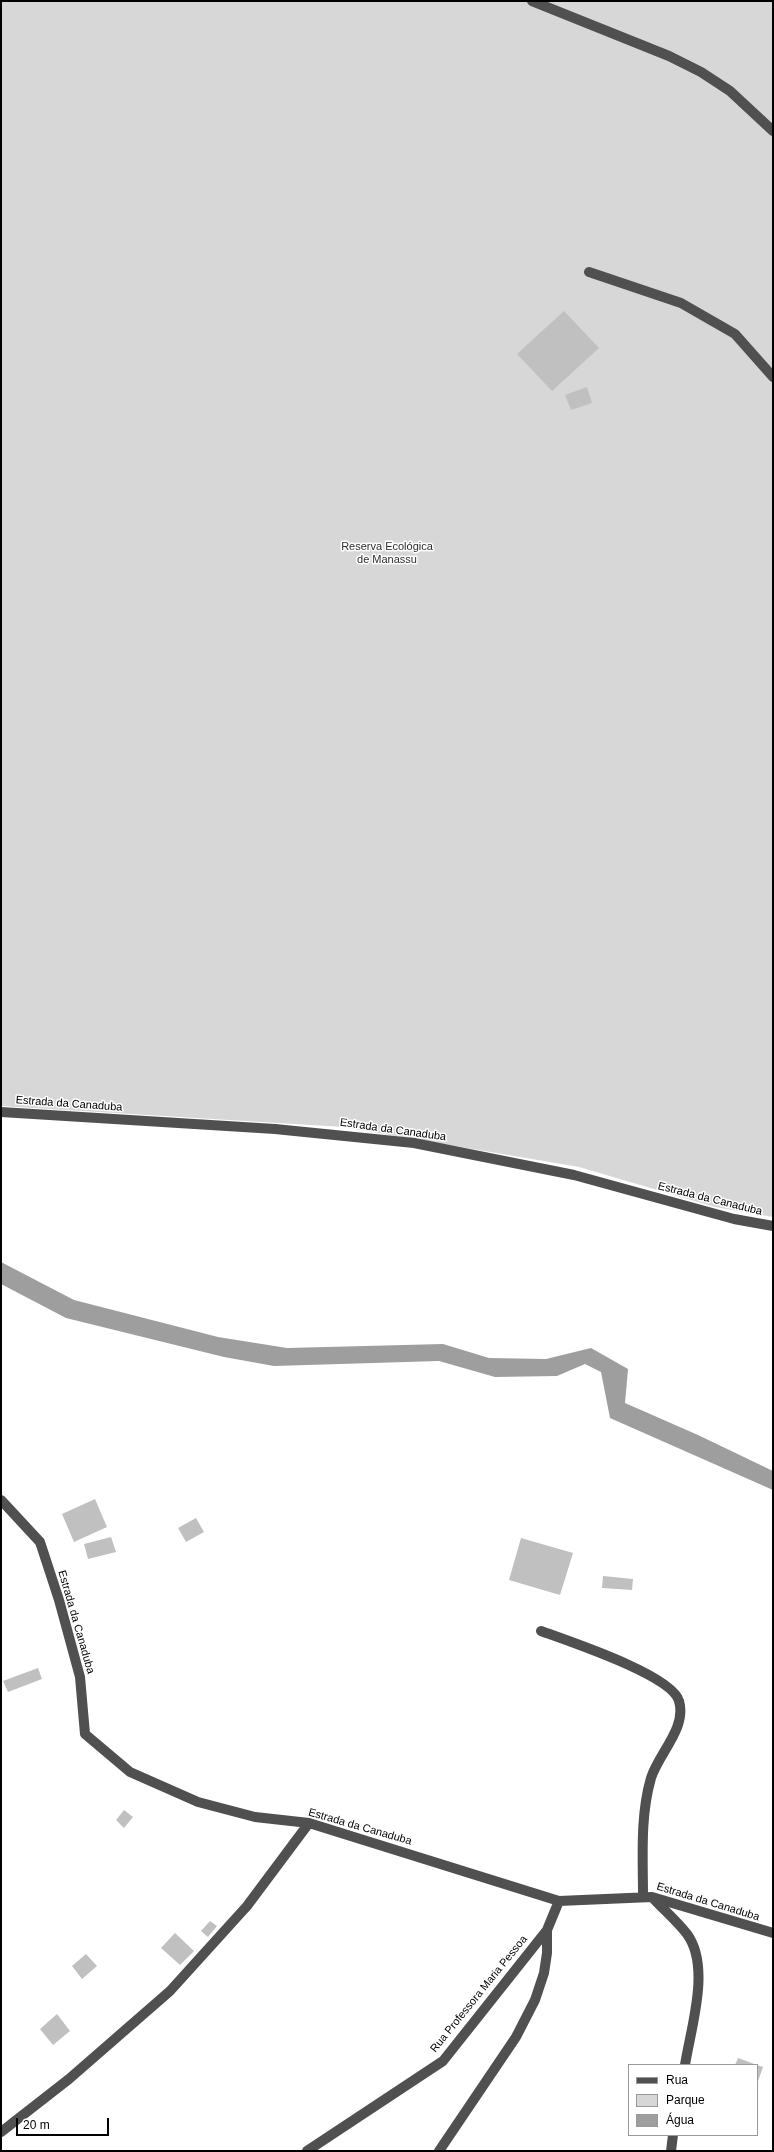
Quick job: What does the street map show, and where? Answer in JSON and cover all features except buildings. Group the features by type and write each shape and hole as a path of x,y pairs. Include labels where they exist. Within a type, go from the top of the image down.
{"street":[{"path":"532,1 669,56 701,72 730,91 773,131"},
{"path":"589,272 681,303 735,334 773,377"},
{"name":"Estrada da Canaduba","path":"1,1112 275,1128 414,1143 574,1175 734,1219 773,1226"},
{"name":"Estrada da Canaduba","path":"1,1500 40,1542 59,1600 80,1677 85,1734 130,1772 198,1802 255,1817 309,1823 559,1901 647,1896 773,1933"},
{"path":"541,1630 646,1672 668,1687 679,1700 681,1717 674,1736 661,1755 652,1777 644,1809 647,1896 687,1934 695,1950 699,1966 699,1982 685,2064"},
{"path":"1,2132 69,2079 170,1992 247,1906 309,1823"},
{"path":"439,2151 516,2037 535,2000 544,1973 547,1953 547,1930 559,1901"},
{"name":"Rua Professora Maria Pessoa","path":"308,2151 443,2061 547,1930"},
{"path":"671,2151 673,2136"}],"green space":[{"name":"Reserva Ecológica de Manassu","path":"1,1 773,1 773,1217 715,1207 579,1167 343,1127 1,1106"}],"water":[{"path":"1,1262 74,1300 218,1337 287,1348 443,1344 489,1358 546,1359 591,1348 628,1369 625,1403 698,1435 773,1471 773,1490 610,1418 601,1372 585,1364 557,1376 495,1377 439,1361 274,1366 224,1357 66,1318 1,1284"}]}
